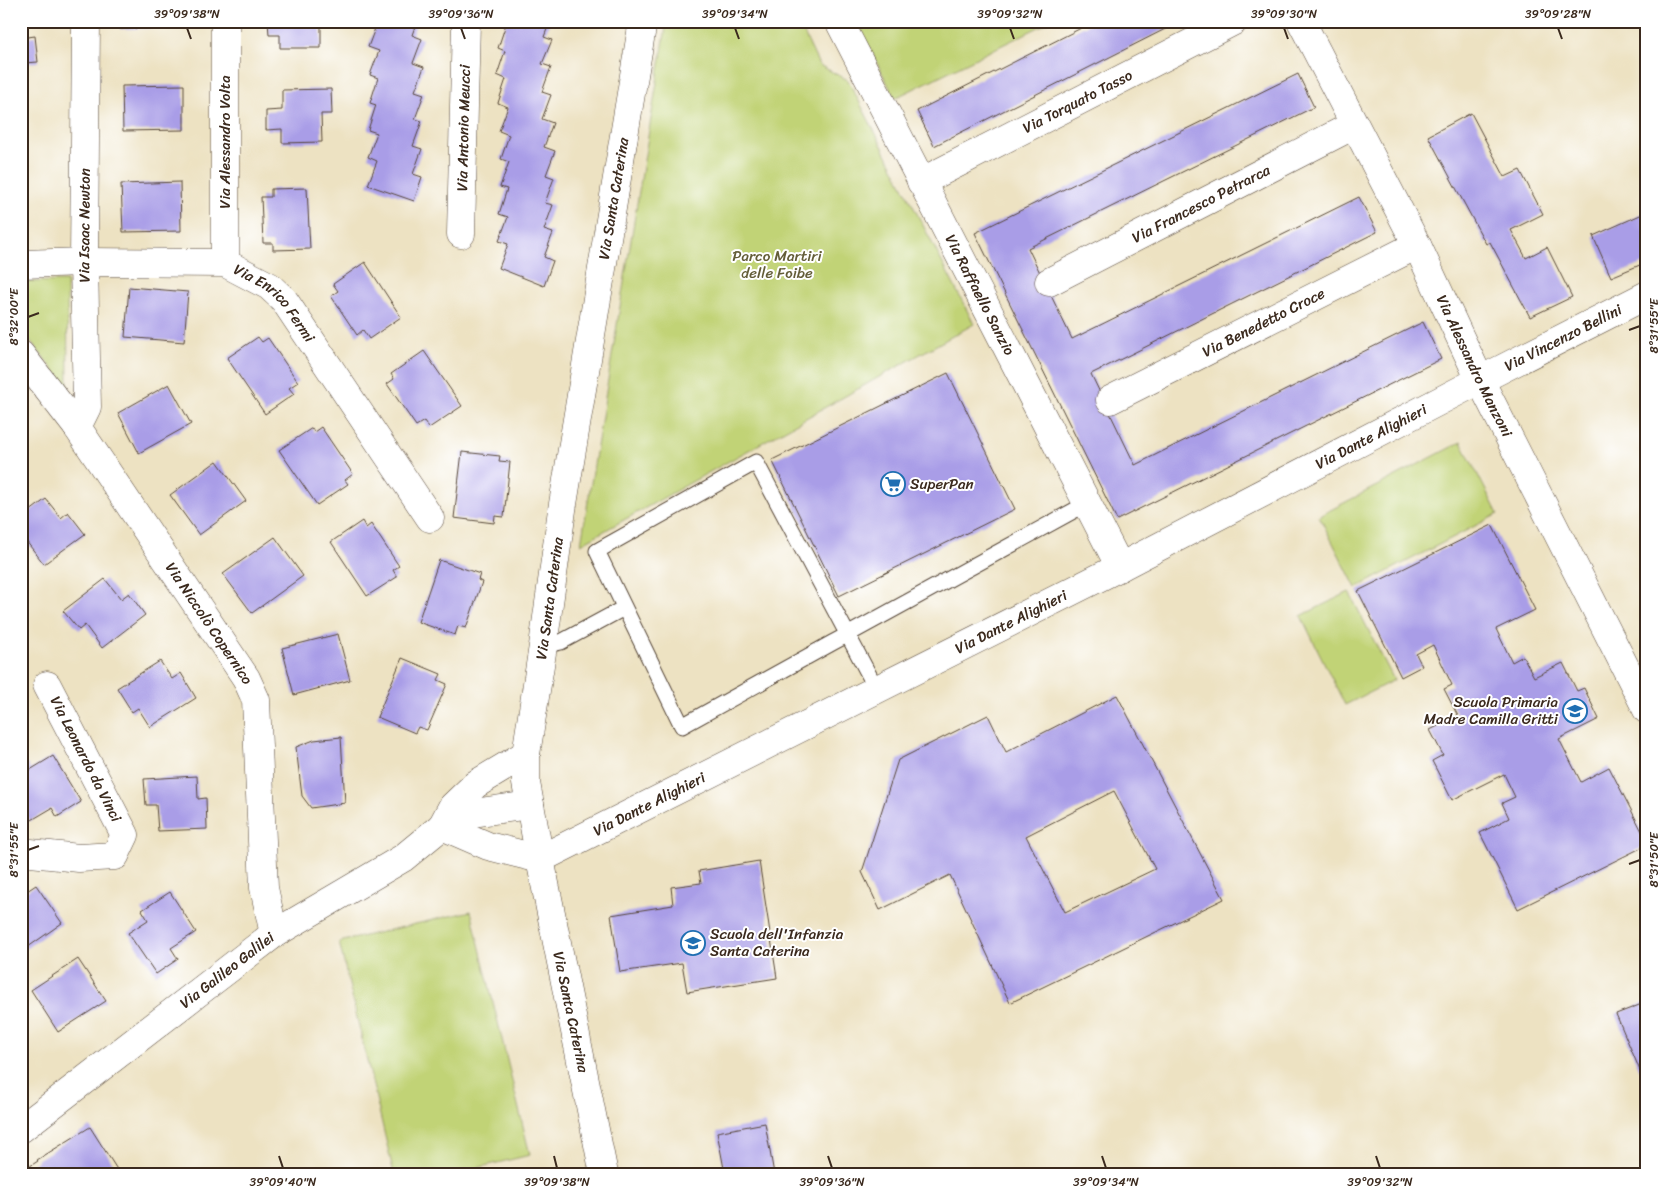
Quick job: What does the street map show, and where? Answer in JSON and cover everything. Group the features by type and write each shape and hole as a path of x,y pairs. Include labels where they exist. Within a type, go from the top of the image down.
{"street":[{"name":"Via Isaac Newton","path":"77,427 86,407 84,262 86,21"},
{"name":"Via Alessandro Volta","path":"225,21 225,263"},
{"name":"Via Antonio Meucci","path":"461,234 466,21"},
{"name":"Via Santa Caterina","path":"604,1174 540,859 526,782 526,754 562,510 643,21"},
{"name":"Via Raffaello Sanzio","path":"839,21 1120,567"},
{"name":"Via Torquato Tasso","path":"921,182 1234,21"},
{"name":"Via Alessandro Manzoni","path":"1301,21 1417,245 1480,380 1647,710"},
{"name":"Via Francesco Petrarca","path":"1049,282 1354,126"},
{"name":"Via Benedetto Croce","path":"1110,400 1417,245"},
{"name":"Via Enrico Fermi","path":"21,264 84,262 225,263 269,286 284,300 430,518"},
{"name":"Via Vincenzo Bellini","path":"1480,380 1647,295"},
{"name":"Via Niccolò Copernico","path":"21,355 77,427 246,678 256,700 264,888 274,934"},
{"name":"Via Dante Alighieri","path":"540,859 1120,567 1480,380"},
{"name":"Via Leonardo da Vinci","path":"21,852 79,858 115,856 125,835 47,684"},
{"name":"Via Galileo Galilei","path":"442,826 452,807 476,784 526,754"},
{"name":"Via Galileo Galilei","path":"21,1129 274,934 403,858 442,826 473,813 530,805"},
{"path":"442,826 488,846 540,859"}],"lane":[{"path":"877,690 847,635 756,462 597,551 682,726 847,635 1087,503"},
{"path":"543,646 561,642 624,608"}],"green space":[{"name":"Parco Martiri delle Foibe","path":"667,21 798,21 819,65 848,80 974,324 581,544"},
{"path":"1051,21 895,98 856,22"},
{"path":"67,281 68,388 21,329 21,282"},
{"path":"1461,442 1498,514 1356,588 1319,516"},
{"path":"1349,592 1394,680 1345,705 1301,616"},
{"path":"471,911 530,1155 452,1174 394,1174 339,942"}],"building":[{"path":"120,21 185,21 185,27 120,29"},
{"path":"268,21 321,21 321,48 280,48 280,35 269,35"},
{"path":"373,21 417,21 412,35 422,39 413,63 424,67 415,91 424,94 415,119 422,121 413,146 422,149 413,174 422,177 414,201 368,185 377,161 368,157 377,133 368,130 376,105 370,103 378,78 370,75 379,51 368,47 377,23"},
{"path":"499,21 550,21 544,37 552,40 542,64 551,67 542,92 551,95 542,119 553,123 544,147 555,151 546,175 554,178 545,203 553,205 544,230 553,233 544,257 553,261 544,286 499,268 508,244 499,241 508,217 499,214 507,189 500,187 509,162 501,159 509,135 499,131 508,107 498,103 506,79 497,75 505,51 498,48 506,24"},
{"path":"1095,21 1181,21 934,146 917,111"},
{"path":"35,36 38,62 24,63 27,88 21,88 21,38"},
{"path":"1298,74 1314,107 1028,248 1072,339 1359,197 1377,232 1091,374 1135,465 1423,322 1441,359 1117,520 975,233"},
{"path":"184,85 184,130 123,131 122,86"},
{"path":"331,89 332,114 321,114 322,142 282,143 282,129 266,130 266,111 282,110 282,90"},
{"path":"1471,113 1505,177 1520,170 1543,214 1511,230 1526,258 1547,247 1572,297 1530,317 1490,242 1486,244 1428,136"},
{"path":"180,182 181,231 123,232 121,184"},
{"path":"307,188 310,249 273,250 273,243 263,243 261,197 271,197 271,189"},
{"path":"1647,212 1647,262 1611,277 1593,236"},
{"path":"365,262 401,317 369,339 363,330 357,335 331,296 338,291 333,284"},
{"path":"129,287 188,292 184,342 125,337"},
{"path":"258,337 262,342 268,338 298,382 289,388 294,394 265,414 227,358"},
{"path":"424,351 462,406 429,428 424,421 416,426 387,384 394,379 391,374"},
{"name":"SuperPan","path":"948,373 1015,509 839,596 772,460"},
{"path":"169,384 191,424 139,453 118,413"},
{"path":"321,427 353,474 345,480 348,484 317,505 279,450 312,428 314,432"},
{"path":"462,452 500,456 499,461 510,462 504,517 495,516 494,523 454,518"},
{"path":"217,461 246,501 199,535 170,495"},
{"path":"46,499 61,518 68,512 85,534 44,564 26,541 21,544 21,518"},
{"path":"362,521 366,528 371,524 399,566 393,570 397,577 367,596 331,542"},
{"path":"1492,525 1535,610 1496,629 1512,662 1523,656 1534,677 1563,663 1577,691 1584,688 1599,719 1559,739 1581,782 1609,767 1647,841 1647,845 1518,909 1480,833 1509,818 1502,803 1515,797 1504,774 1452,800 1432,761 1443,755 1430,730 1458,716 1444,689 1452,685 1433,645 1416,654 1422,666 1401,677 1358,591"},
{"path":"275,537 303,576 252,613 223,574"},
{"path":"439,560 480,574 478,580 482,582 466,628 458,626 455,635 418,622"},
{"path":"105,579 121,599 129,593 145,615 102,648 85,625 79,630 63,611"},
{"path":"338,634 350,680 294,695 282,648"},
{"path":"402,658 441,674 438,680 447,684 427,730 418,727 415,733 377,717"},
{"path":"160,661 172,679 181,673 196,698 150,727 138,708 132,712 117,688"},
{"path":"1117,695 1224,899 1010,1003 950,875 880,910 862,872 898,760 988,715 1006,752","holes":["1114,791 1155,869 1065,912 1026,836"]},
{"path":"341,737 345,803 311,808 302,796 296,747 314,740"},
{"path":"53,756 81,802 57,817 52,808 30,821 21,806 21,767 27,764 30,770"},
{"path":"197,776 198,799 206,798 207,829 158,831 156,805 146,805 144,779"},
{"path":"759,861 777,978 687,992 682,963 620,972 611,915 673,905 671,887 701,883 699,871"},
{"path":"36,885 62,923 21,952 21,895"},
{"path":"170,892 196,932 171,948 178,959 156,974 128,933 148,920 142,910"},
{"path":"78,959 106,1001 58,1032 31,990"},
{"path":"1647,1002 1647,1087 1616,1014"},
{"path":"765,1123 774,1174 725,1174 717,1132"},
{"path":"90,1127 118,1171 114,1174 21,1174 21,1172 37,1160"}],"place":[{"name":"SuperPan","path":"893,484"},
{"name":"Scuola Primaria Madre Camilla Gritti","path":"1575,711"},
{"name":"Scuola dell'Infanzia Santa Caterina","path":"693,943"}]}
